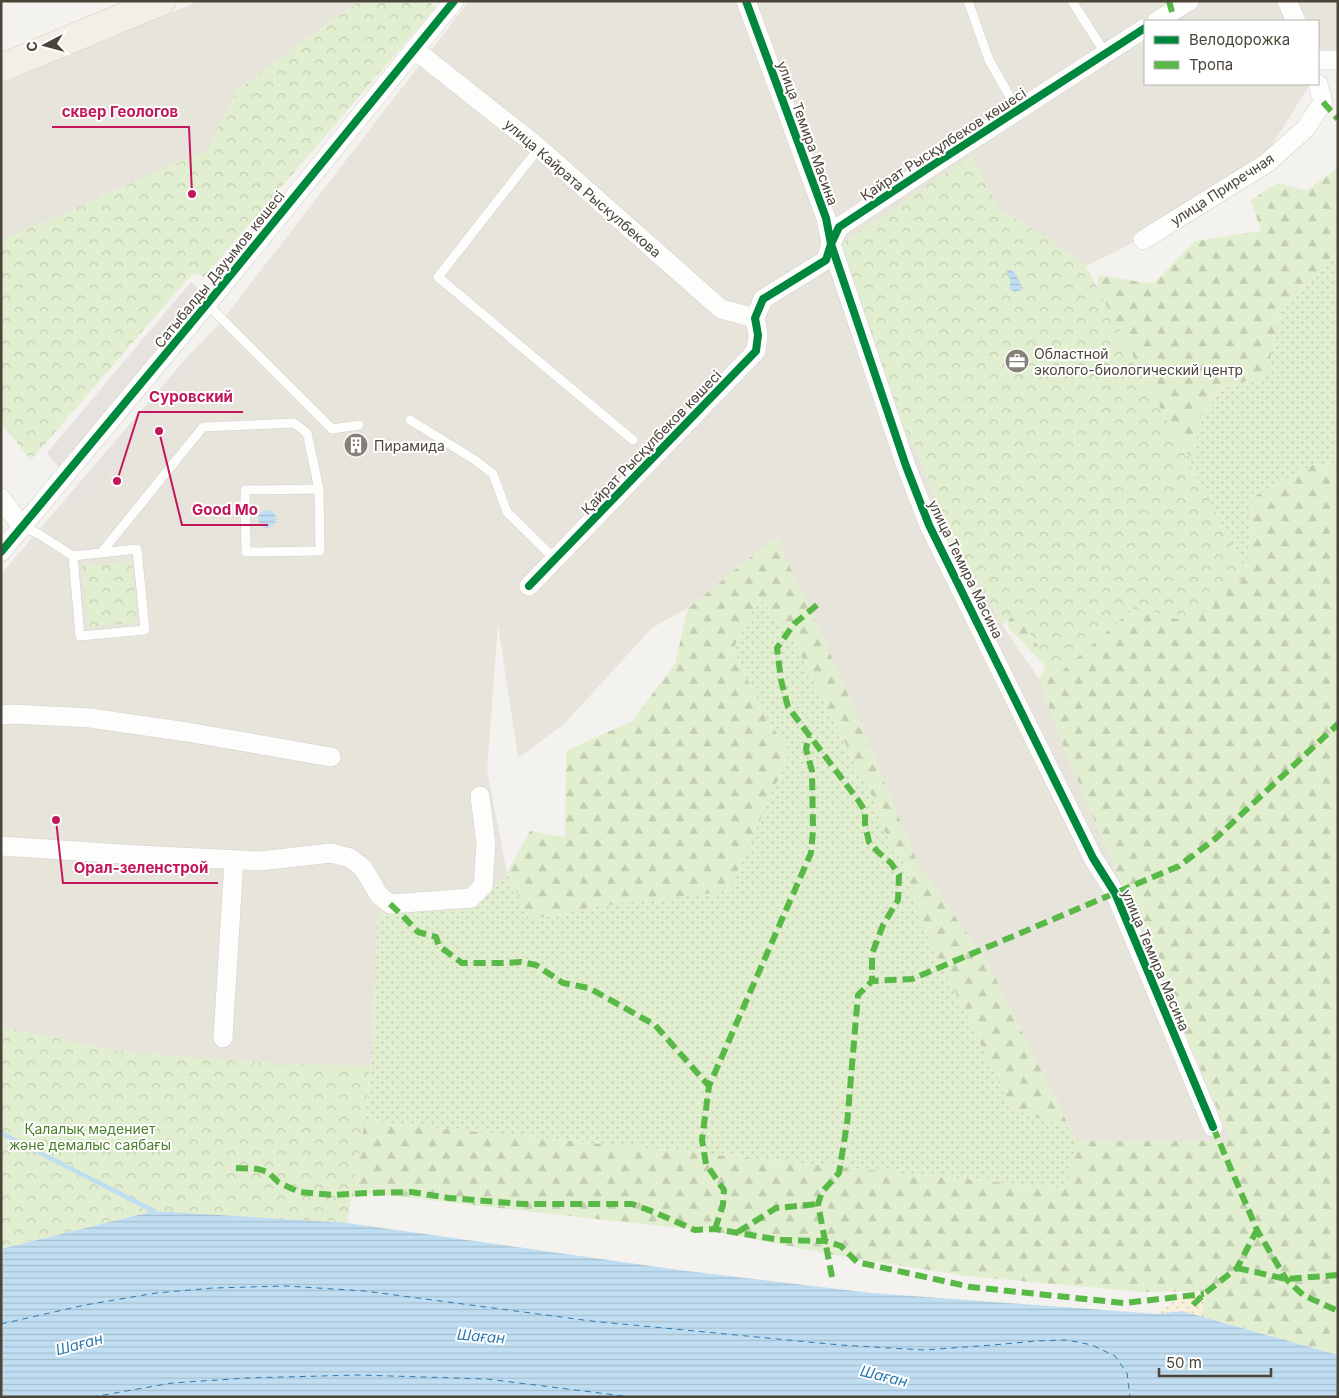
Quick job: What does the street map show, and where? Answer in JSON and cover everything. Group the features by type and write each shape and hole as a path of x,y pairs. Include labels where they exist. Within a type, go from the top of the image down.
{"main road":[{"path":"1,50 120,1"},
{"path":"1,68 162,1"}],"street":[{"name":"Сатыбалды Дауымов көшесі","path":"1,552 207,304 454,1"},
{"name":"улица Темира Масина","path":"746,1 826,218 831,244 906,466 929,525 1093,858 1115,894 1213,1127"},
{"path":"1159,20 1189,1"},
{"path":"1287,1 1296,20"},
{"name":"Қайрат Рысқұлбеков көшесі","path":"529,586 756,351 758,335 755,318 762,299 826,260 839,227 1144,29"},
{"name":"улица Кайрата Рыскулбекова","path":"414,49 539,148 721,309 755,318"},
{"path":"1319,60 1338,60"},
{"name":"улица Приречная","path":"1144,240 1267,162 1306,128 1322,102 1318,85"},
{"path":"1,498 22,527"},
{"path":"1,715 90,718 187,732 331,757"},
{"path":"1,846 260,861 331,853 350,858 363,868 379,895 390,904 471,898 483,886 486,844 480,796"},
{"path":"223,1038 234,860"}],"lane":[{"path":"968,1 989,60 1018,111"},
{"path":"1072,1 1105,53"},
{"path":"539,148 438,277 633,440"},
{"path":"207,304 332,429 359,425"},
{"path":"410,420 475,460 493,474 508,512 555,560"},
{"path":"101,553 203,426 294,423 307,433 319,489 320,551 246,552 245,490 319,489"},
{"path":"22,527 37,533 72,556 137,549 145,630 80,636 72,556"}],"shaded area":[{"path":"199,1 360,1 237,90 207,150 10,237 1,244 1,84"},
{"path":"469,1 1338,1 1338,52 1327,55 1319,69 1319,20 1144,20 1144,85 1309,85 1265,157 1127,246 1086,266 1050,240 1000,210 971,156 898,413 943,512 1002,625 1039,679 1064,748 1231,1141 1077,1141 987,961 919,866 840,675 776,537 688,608 652,628 564,724 518,758 498,624 487,770 507,873 476,909 378,914 370,1066 271,1063 122,1052 1,1027 1,574 190,354 221,322"},
{"path":"191,282 206,295 61,470 47,453"},
{"path":"190,354 199,363 74,511 64,502"}],"green space":[{"path":"360,1 429,1 435,8 204,277 194,273 185,282 31,460 1,423 1,244 10,237 207,150 237,90"},
{"path":"971,156 1000,210 1050,240 1086,266 1248,574 1191,623 1135,607 1057,676 1017,613 1002,625 943,512 898,413 839,245"},
{"path":"1336,169 1338,171 1338,252 1281,312 1266,376 1223,387 1199,420 1194,458 1158,434 1205,603 1246,567 1253,497 1313,465 1338,463 1338,1355 1201,1316 1206,1291 1142,1292 967,1276 828,1254 724,1233 368,1193 297,1209 1,1027 122,1052 271,1063 370,1066 365,1121 1066,1189 1077,1141 1231,1141 1064,748 1039,679 1045,666 1008,627 1010,605 991,574 974,576 958,565 947,537 1019,460 1099,334 1098,275 1153,284 1195,241 1261,231 1251,200 1278,183 1307,191"},
{"path":"1338,252 1338,463 1313,465 1253,497 1246,567 1205,604 1158,433 1194,457 1199,420 1224,387 1266,376 1281,312"},
{"path":"776,537 840,675 919,866 987,961 1070,1128 1012,1109 920,920 906,867 884,830 873,798 787,628 759,598 733,649 764,715 790,752 729,891 592,907 530,920 507,873 530,831 565,837 566,751 632,721 675,664 688,608"},
{"path":"131,561 137,622 88,627 82,566"},
{"path":"759,598 787,628 873,798 884,830 906,867 920,920 1012,1109 1070,1128 1077,1141 1067,1189 365,1121 372,1054 378,914 475,909 507,873 530,920 592,907 790,752 764,715 733,649"},
{"name":"Қалалық мәдениет және демалыс саябағы","path":"1,1027 122,1052 271,1063 370,1066 365,1121 347,1223 154,1211 1,1249"}],"sand":[{"path":"1207,1291 1201,1316 1182,1311 1158,1314 1177,1298"}],"water":[{"path":"1007,270 1011,270 1016,274 1022,288 1019,291 1014,292 1009,288 1011,280 1007,275"},
{"path":"267,510 273,513 276,519 273,525 267,528 261,525 258,519 261,513"},
{"name":"Шаған","path":"154,1211 347,1223 679,1270 872,1293 1158,1314 1182,1311 1338,1355 1338,1397 1,1397 1,1249"}],"waterway":[{"path":"1,1133 154,1211"}],"ferry route":[{"path":"1,1324 85,1305 156,1293 213,1288 286,1286 365,1291 591,1321 840,1345 924,1350 1067,1340 1092,1345 1115,1356 1127,1373 1130,1397"},
{"path":"92,1397 172,1383 247,1378 358,1375 487,1379 632,1397"}],"marked path":[{"path":"1169,1 1172,12"},
{"path":"1323,102 1338,119"},
{"path":"817,605 794,624 777,648 781,680 788,707 865,811 865,824 869,842 891,863 899,875 898,900 883,925 872,954 872,981"},
{"path":"832,1277 818,1204 822,1192 839,1173 847,1124 858,995 872,981 912,979 1179,866 1215,839 1338,724"},
{"path":"715,1229 723,1205 724,1190 706,1164 702,1140 709,1086 811,853 813,830 812,771 806,749 809,736"},
{"path":"390,904 418,932 436,937 439,946 462,963 521,962 536,965 563,983 589,988 655,1025 709,1086"},
{"path":"1213,1127 1257,1230 1286,1279 1303,1295 1338,1311"},
{"path":"236,1168 258,1169 268,1172 278,1182 299,1192 333,1195 411,1192 449,1198 523,1204 632,1204 695,1230 715,1229 780,1240 825,1241 841,1246 857,1262 971,1287 1124,1303 1204,1294"},
{"path":"738,1232 776,1208 818,1204"},
{"path":"1193,1305 1237,1268 1257,1230"},
{"path":"1237,1268 1286,1279 1338,1275"}],"cycle path":[{"path":"1,552 207,304 454,1"},
{"path":"746,1 826,218 831,244 906,466 929,525 1093,858 1115,893 1213,1127"},
{"path":"529,586 756,351 758,335 755,318 763,299 826,260 839,227 1144,29"}],"place":[{"name":"сквер Геологов","path":"192,194"},
{"name":"Областной эколого-биологический центр","path":"1017,361"},
{"name":"Good Mo","path":"159,431"},
{"name":"Пирамида","path":"356,445"},
{"name":"Суровский","path":"117,481"},
{"name":"Орал-зеленстрой","path":"56,820"}]}
